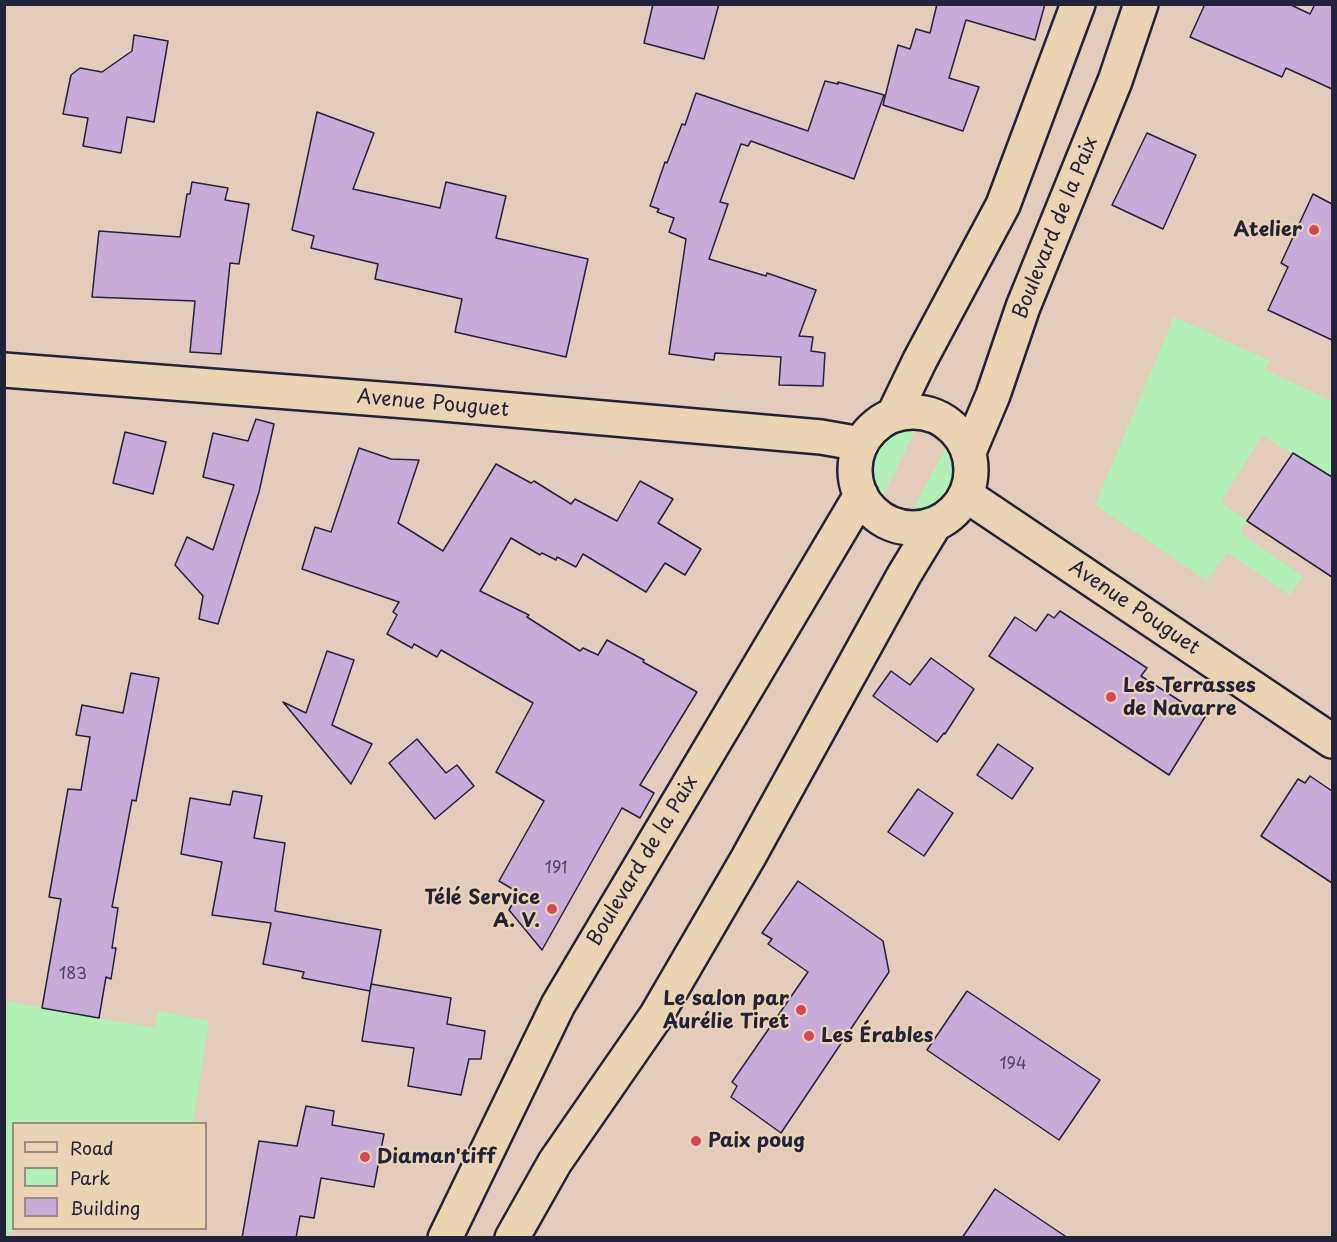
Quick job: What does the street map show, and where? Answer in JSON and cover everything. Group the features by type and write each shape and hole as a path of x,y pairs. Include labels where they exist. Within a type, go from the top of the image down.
{"main road":[{"path":"894,414 920,360 1003,205 1078,4"},
{"name":"Boulevard de la Paix","path":"969,452 993,395 1023,307 1115,81 1141,4"},
{"name":"Avenue Pouguet","path":"4,370 821,437 861,444"},
{"path":"916,411 927,412 939,417 952,424 963,437 969,452 972,466 971,481 959,507 948,517 924,528 899,527 877,515 868,507 856,483 856,456 861,444 874,426 894,414 916,411"},
{"name":"Boulevard de la Paix","path":"445,1238 558,1005 861,495"},
{"name":"Avenue Pouguet","path":"966,495 1332,741"},
{"path":"512,1238 555,1162 662,1006 748,858 935,524"}],"green space":[{"path":"1174,317 1270,361 1265,370 1332,401 1332,477 1262,435 1221,502 1247,521 1240,533 1303,576 1290,595 1227,552 1207,581 1095,505"},
{"path":"914,424 918,425 881,500 871,485 868,471 870,456 876,443 886,433"},
{"path":"949,442 958,461 958,476 953,490 944,502 932,510 918,514 911,513"},
{"path":"4,1001 155,1028 158,1011 209,1021 193,1122 12,1122 12,1230 6,1238 4,1237"}],"building":[{"path":"653,4 719,4 704,59 644,43"},
{"path":"937,4 1045,4 1035,40 966,20 949,78 979,87 963,131 883,105 898,45 910,49 916,29 930,33"},
{"path":"1205,4 1289,4 1310,14 1315,4 1332,4 1332,89 1286,68 1282,77 1190,37"},
{"path":"134,35 168,41 154,122 127,117 121,153 83,146 88,118 63,114 71,75 80,68 102,72 132,51"},
{"path":"825,81 838,84 838,82 884,95 854,179 751,141 748,146 741,144 720,202 728,204 709,259 766,276 767,273 816,290 799,336 813,337 811,351 825,353 823,386 779,385 781,357 715,353 714,360 669,354 686,239 669,232 674,218 657,212 659,209 650,206 665,162 667,163 682,124 685,125 696,93 808,131"},
{"path":"317,112 374,133 353,189 440,208 446,182 506,196 496,238 588,259 566,357 455,332 462,299 375,279 378,264 311,248 314,236 292,230"},
{"path":"1147,133 1196,155 1163,229 1112,205"},
{"path":"192,182 228,188 225,200 249,204 239,264 230,263 221,354 190,352 195,301 92,297 99,231 180,237 187,194 190,194"},
{"name":"Atelier","path":"1313,194 1332,204 1332,340 1268,310 1288,267 1281,263"},
{"path":"256,419 274,424 259,492 218,624 199,619 203,596 175,565 187,537 213,550 234,485 203,477 213,433 248,441"},
{"path":"125,432 166,442 153,494 113,483"},
{"path":"359,448 391,459 419,460 398,523 443,551 496,464 531,483 534,481 571,504 575,499 617,521 640,481 673,499 658,523 701,549 685,575 665,563 646,592 583,554 576,567 557,557 556,560 542,553 540,555 511,538 480,591 529,615 527,617 580,651 583,648 598,655 607,640 697,692 640,785 654,793 640,818 622,808 542,950 509,910 519,893 499,881 544,801 496,772 533,703 441,650 437,657 414,644 412,648 387,634 397,615 393,612 399,602 302,569 315,527 331,532"},
{"path":"1293,453 1332,477 1332,577 1247,521"},
{"name":"Les Terrasses de Navarre","path":"1060,611 1147,668 1141,676 1205,717 1169,775 989,656 1015,617 1036,631 1048,614 1054,618"},
{"path":"327,651 354,660 332,725 372,744 351,784 283,702 306,713"},
{"path":"931,658 974,689 945,734 937,742 873,696 891,671 910,685"},
{"path":"131,673 159,678 136,801 132,800 112,907 118,908 112,948 116,948 111,979 106,977 99,1018 42,1008 61,899 49,897 68,789 81,790 90,737 76,735 82,705 123,713"},
{"path":"417,739 446,773 457,765 474,786 435,819 389,763"},
{"path":"998,744 1033,768 1012,799 977,775"},
{"path":"1310,776 1332,791 1332,883 1261,836 1298,779 1305,783"},
{"path":"918,789 953,813 924,856 888,832"},
{"path":"233,791 262,796 254,838 285,843 275,911 381,930 370,991 302,978 304,972 263,964 271,923 212,915 222,862 181,854 190,798 230,805"},
{"name":"Les Érables","path":"798,881 883,941 889,972 781,1133 731,1097 737,1086 732,1082 808,972 768,944 772,939 762,933"},
{"path":"371,984 451,998 447,1024 485,1031 481,1059 469,1059 461,1095 408,1086 414,1048 362,1041"},
{"path":"967,991 1100,1080 1059,1140 927,1050"},
{"path":"306,1106 334,1111 332,1125 384,1134 374,1187 321,1178 314,1218 300,1216 296,1238 242,1238 259,1141 297,1146"},
{"path":"995,1189 1068,1238 962,1238"}],"place":[{"name":"Atelier","path":"1314,230"},
{"name":"Les Terrasses de Navarre","path":"1111,697"},
{"name":"Télé Service A. V.","path":"552,909"},
{"name":"Le salon par Aurélie Tiret","path":"801,1010"},
{"name":"Les Érables","path":"809,1036"},
{"name":"Paix poug","path":"696,1141"},
{"name":"Diaman'tiff","path":"365,1157"}]}
